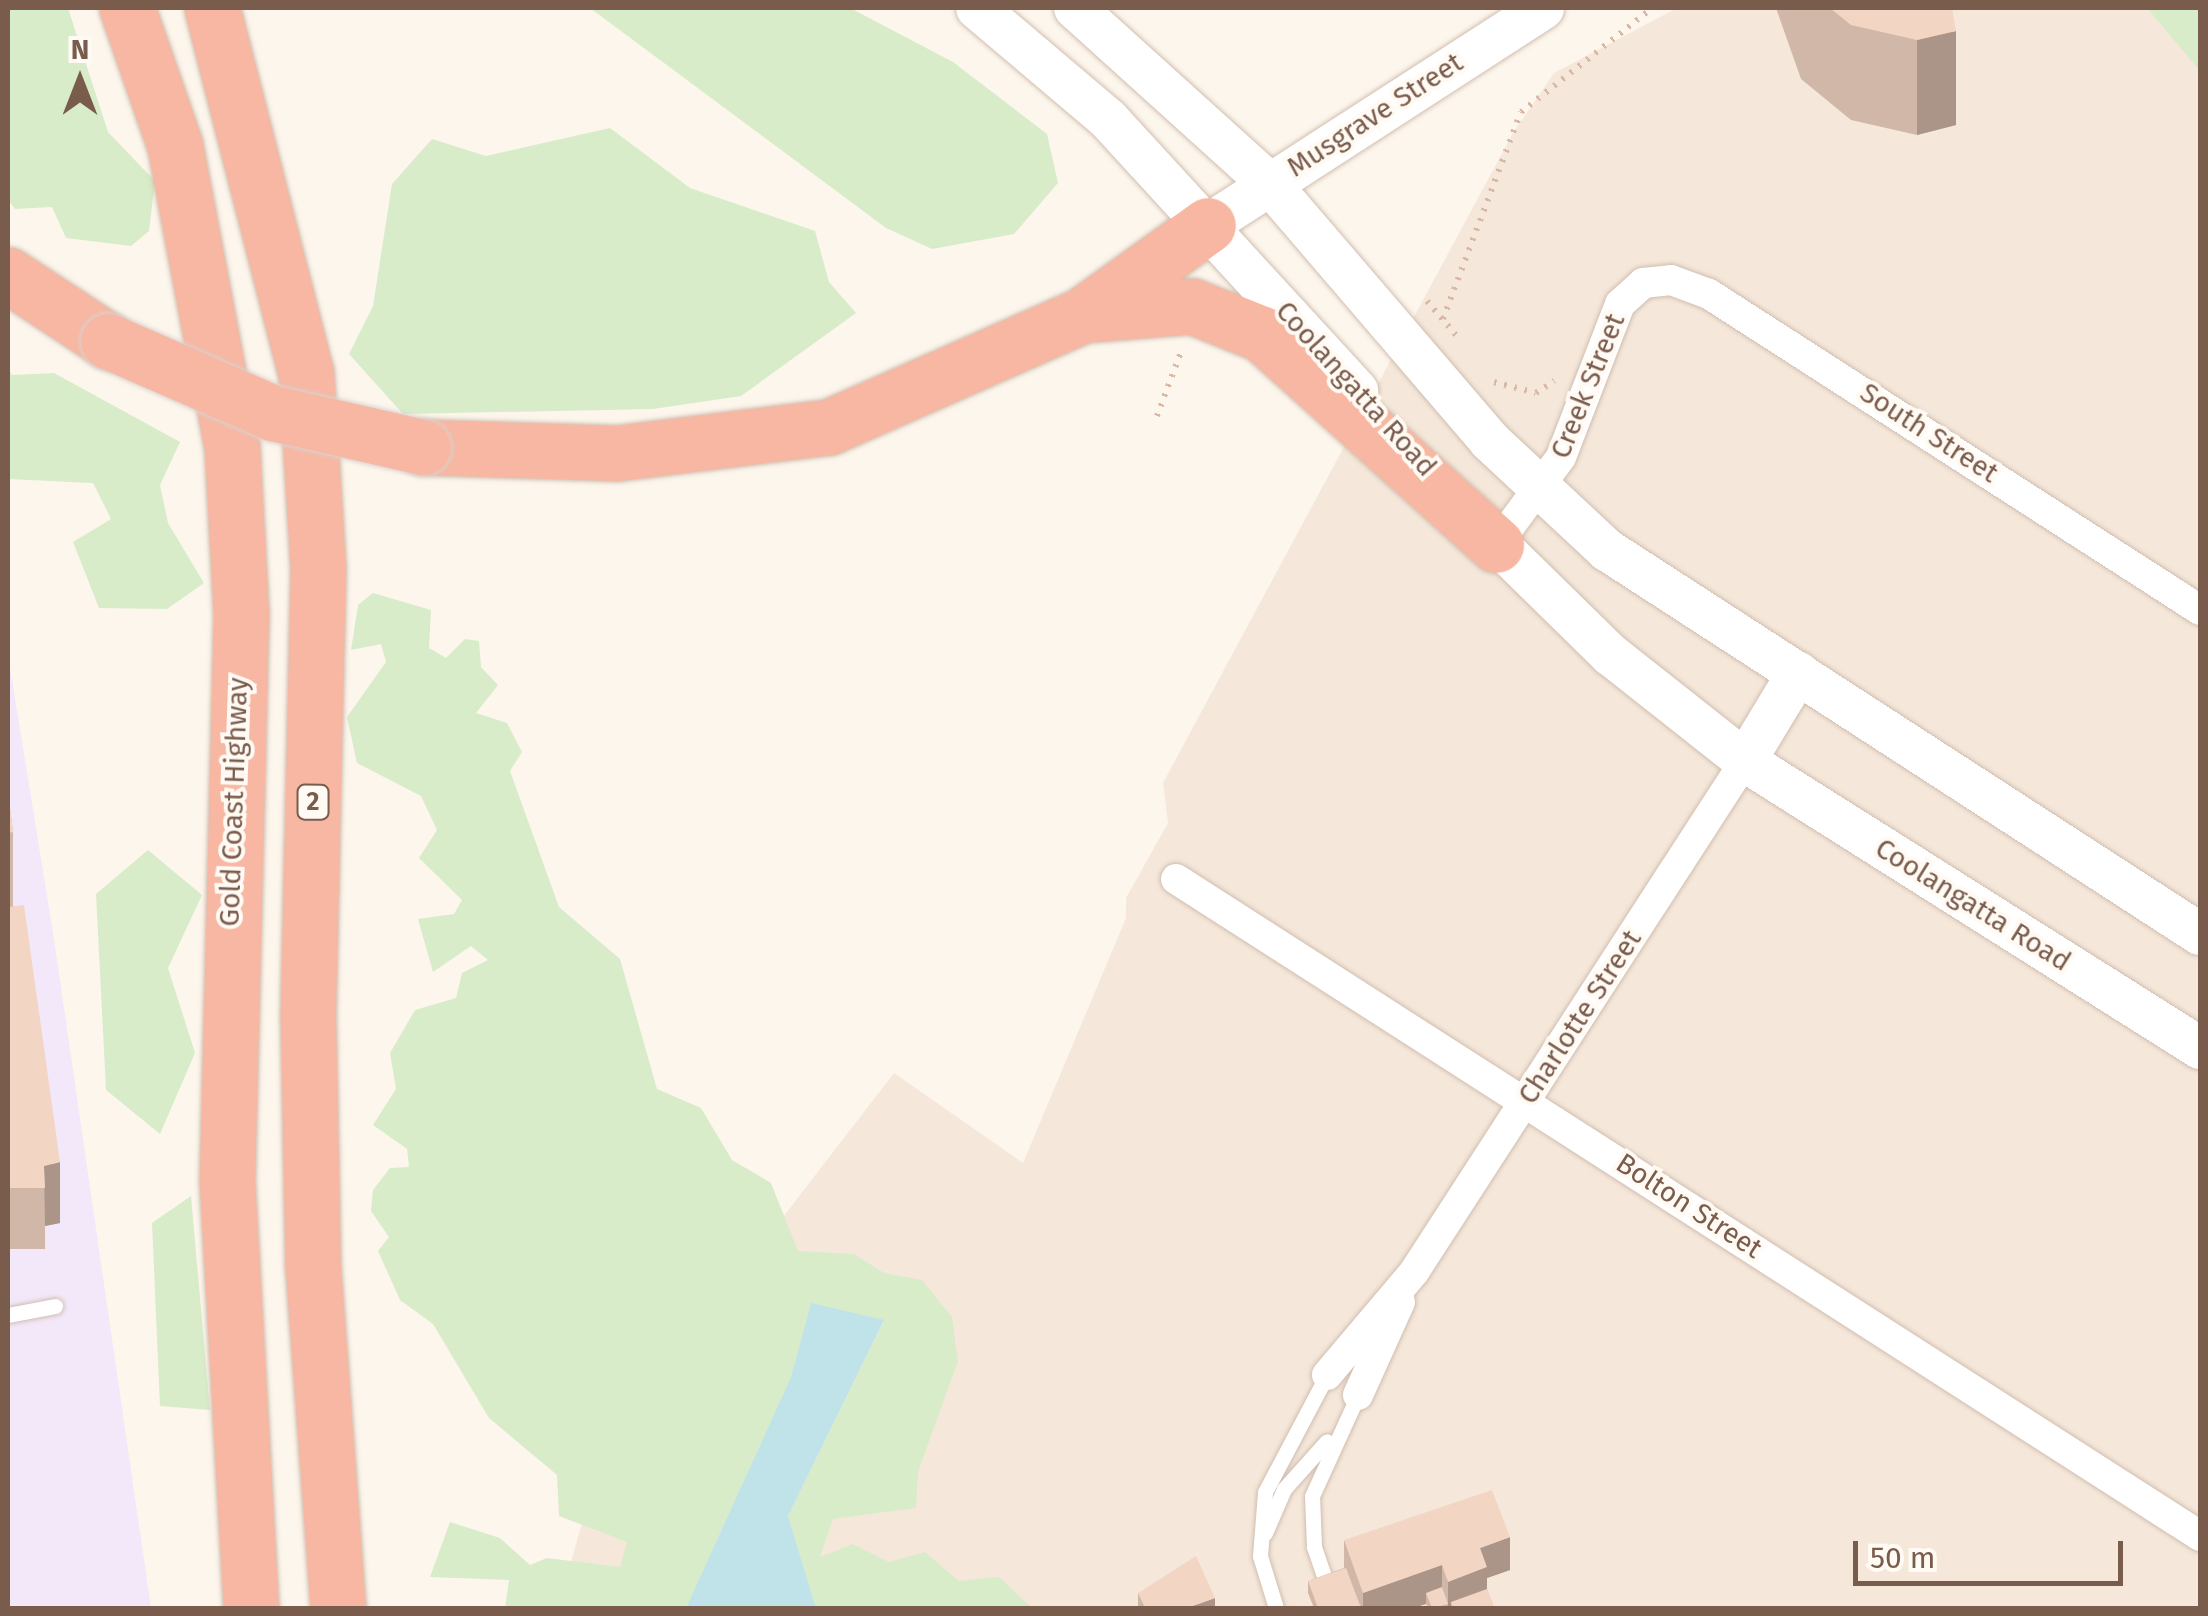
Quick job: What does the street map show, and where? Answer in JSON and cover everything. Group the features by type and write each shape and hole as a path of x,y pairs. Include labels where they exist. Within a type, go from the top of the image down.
{"highway":[{"name":"Gold Coast Highway","path":"128,8 175,146 232,448 242,616 226,1181 251,1608"},
{"name":"2","path":"212,8 306,373 318,567 312,1234 338,1608"},
{"path":"8,275 108,342 273,412 423,447 550,454 760,442 892,406 1081,316 1208,225"},
{"path":"1081,316 1192,306 1262,334 1496,545"}],"street":[{"name":"Coolangatta Road","path":"977,8 1108,120 1208,225 1496,545 1611,655 1745,761 2200,1048"},
{"path":"1076,8 1269,183 1541,493 1650,581 2200,934"},
{"name":"Musgrave Street","path":"1208,225 1544,8"},
{"name":"Creek Street","path":"1496,545 1541,493 1577,425 1620,304 1649,281"},
{"name":"South Street","path":"1649,281 1709,294 2200,610"},
{"path":"1745,761 1798,673"},
{"name":"Charlotte Street","path":"1327,1374 1414,1272 1745,761"},
{"name":"Bolton Street","path":"1176,878 2200,1536"},
{"name":"Charlotte Street","path":"1358,1395 1414,1272"}],"lane":[{"path":"8,1315 55,1306"},
{"name":"Charlotte Street","path":"1276,1608 1260,1558 1267,1480 1327,1374"},
{"name":"Charlotte Street","path":"1334,1608 1311,1506 1339,1426 1358,1395"},
{"path":"1260,1558 1284,1490 1339,1426"}],"path":[{"path":"1443,319 1521,112 1652,8"},
{"path":"1417,291 1475,359"},
{"path":"1157,416 1189,330"},
{"path":"1486,372 1505,390 1536,393 1566,366"}],"shaded area":[{"path":"1677,8 2200,8 2200,1608 558,1608 602,1452 894,1073 1023,1163 1126,918 1126,898 1168,823 1163,783 1513,133 1554,73"},
{"path":"8,655 54,939 151,1608 8,1608"}],"green space":[{"path":"8,8 68,8 108,132 155,181 149,231 131,246 66,238 52,207 15,209 8,200"},
{"path":"590,8 850,8 953,62 1047,134 1058,183 1014,234 932,249 886,228"},
{"path":"2147,8 2200,8 2200,71"},
{"path":"610,128 690,188 815,231 829,282 856,313 741,396 653,409 403,414 349,354 373,306 392,184 432,139 486,156"},
{"path":"8,368 12,375 54,373 180,442 160,485 168,523 204,583 167,609 99,608 73,542 111,519 93,483 8,479"},
{"path":"373,593 431,610 429,648 446,658 465,639 479,641 481,667 498,685 476,713 507,723 522,752 510,771 559,907 620,959 657,1089 701,1108 732,1160 771,1183 798,1251 854,1254 884,1273 922,1280 952,1317 958,1361 918,1472 916,1508 833,1519 820,1557 853,1544 889,1562 925,1552 959,1581 999,1577 1032,1608 816,1608 788,1516 884,1321 811,1304 791,1377 686,1608 505,1608 509,1580 430,1577 450,1522 500,1538 530,1565 547,1558 620,1567 627,1542 559,1516 557,1475 489,1418 433,1324 400,1300 378,1251 389,1237 371,1211 373,1190 390,1168 409,1167 407,1149 373,1125 396,1089 390,1053 415,1010 456,998 462,973 488,960 471,946 433,972 418,919 454,914 462,900 419,858 437,830 421,796 357,763 347,717 386,662 381,644 351,650 358,605"},
{"path":"148,850 202,895 168,968 195,1053 160,1134 106,1090 96,894"},
{"path":"191,1196 210,1410 160,1406 152,1223"}],"water":[{"path":"811,1303 884,1320 788,1516 816,1608 686,1608 791,1377"}],"building":[{"path":"1830,8 1952,8 1956,31 1917,40 1851,25"},
{"path":"8,792 13,832 8,833"},
{"path":"24,905 60,1162 44,1166 45,1188 8,1188 8,907"},
{"path":"1492,1490 1510,1537 1480,1548 1487,1567 1448,1582 1442,1565 1363,1593 1344,1540"},
{"path":"1196,1556 1215,1598 1187,1608 1145,1608 1138,1593"},
{"path":"1346,1568 1361,1608 1318,1608 1308,1581"},
{"path":"1442,1587 1448,1604 1432,1608 1426,1593"},
{"path":"1487,1589 1494,1608 1453,1608 1451,1602"}]}
